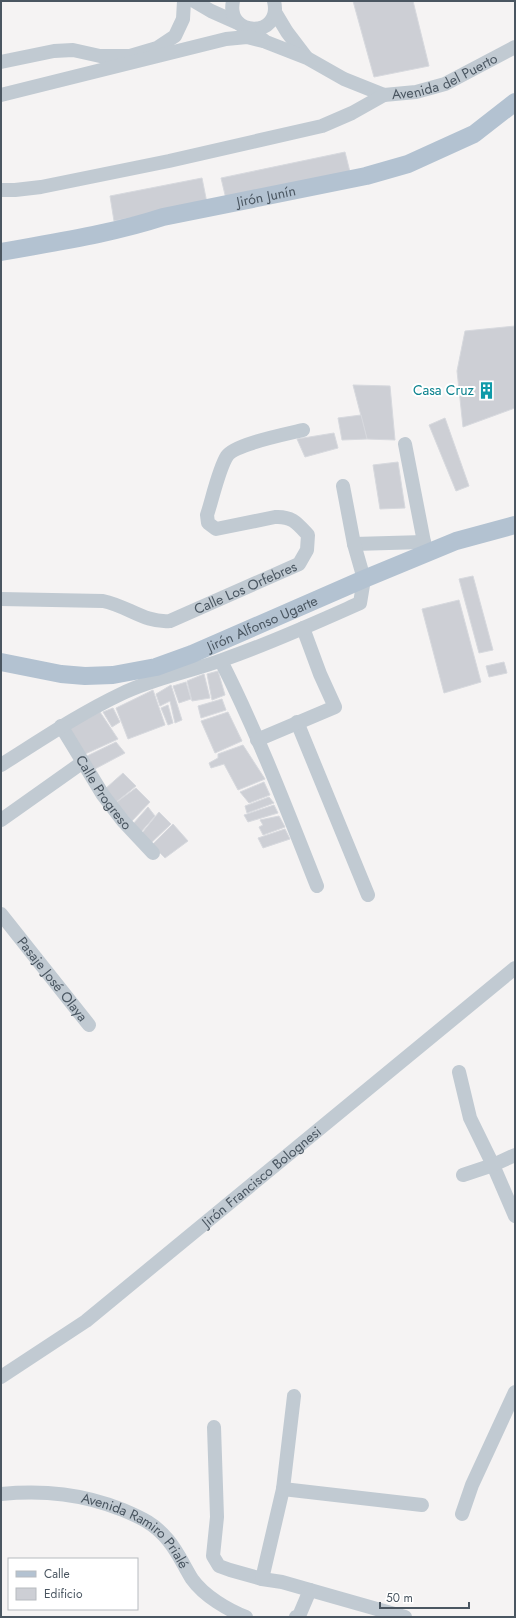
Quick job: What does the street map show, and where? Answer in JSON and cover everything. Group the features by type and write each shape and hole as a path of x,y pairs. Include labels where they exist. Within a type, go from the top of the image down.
{"main road":[{"name":"Jirón Junín","path":"1,252 83,237 177,214 366,176 408,164 474,134 515,102"},
{"name":"Jirón Alfonso Ugarte","path":"1,662 61,674 85,676 113,675 196,660 426,548 515,525"}],"street":[{"path":"1,62 54,51 73,50 100,56 130,56 157,48 175,36 182,18 184,1"},
{"name":"Avenida del Puerto","path":"194,1 211,11 244,26 266,42 306,58 344,79 384,95 416,92 445,84 515,47"},
{"path":"233,1 232,8 234,16 244,26 258,29 266,26 272,20 275,6"},
{"name":"Avenida del Puerto","path":"275,6 287,32 306,58"},
{"path":"1,95 226,39 247,38 266,42"},
{"path":"1,190 15,190 41,186 169,161 322,126 352,113 384,95"},
{"name":"Calle Los Orfebres","path":"1,599 103,601 116,604 158,622 170,621 299,564 308,550 308,534 297,522 285,517 275,517 216,529 208,523 207,515 228,455 240,447 303,430"},
{"path":"354,544 426,548 405,444"},
{"path":"1,765 61,726 121,694 196,660 222,661 360,603 364,579 354,544 343,486"},
{"path":"257,740 335,707 320,674 303,628"},
{"path":"222,661 280,791 317,886"},
{"path":"297,722 368,895"},
{"name":"Calle Progreso","path":"61,726 103,795 123,821 154,853"},
{"path":"1,820 83,762"},
{"name":"Pasaje José Olaya","path":"1,914 89,1025"},
{"name":"Jirón Francisco Bolognesi","path":"1,1377 86,1321 515,968"},
{"path":"459,1072 470,1118 493,1165 515,1216"},
{"path":"463,1175 493,1165 515,1155"},
{"path":"462,1514 472,1485 510,1417 515,1392"},
{"path":"262,1579 283,1489 294,1396"},
{"path":"214,1427 217,1517 213,1556 219,1566 262,1579 282,1582 405,1617"},
{"path":"283,1489 422,1505"},
{"name":"Avenida Ramiro Prialé","path":"1,1494 60,1493 82,1496 111,1505 155,1525 169,1541 193,1580 209,1595 230,1610 246,1617"},
{"path":"298,1617 310,1590"}],"building":[{"path":"353,1 413,1 429,66 374,77"},
{"path":"345,152 350,172 226,199 221,178"},
{"path":"202,178 207,203 114,221 110,196"},
{"name":"Casa Cruz","path":"515,326 515,408 463,427 457,371 465,331"},
{"path":"353,385 390,386 395,440 367,439"},
{"path":"361,415 367,439 342,440 338,418"},
{"path":"445,418 469,486 456,491 429,425"},
{"path":"334,433 338,448 305,457 297,439"},
{"path":"398,462 405,508 380,509 373,465"},
{"path":"473,576 493,650 479,653 459,579"},
{"path":"459,600 481,682 444,693 422,609"},
{"path":"504,662 507,673 489,677 486,666"},
{"path":"218,671 225,695 212,700 207,674"},
{"path":"204,674 210,698 192,701 187,681"},
{"path":"186,682 191,699 179,703 173,686"},
{"path":"171,685 182,720 175,723 170,701 160,706 156,694"},
{"path":"153,690 165,725 128,739 116,708"},
{"path":"222,699 226,710 201,718 198,706"},
{"path":"168,705 173,723 168,725 161,708"},
{"path":"113,708 120,722 112,727 103,712"},
{"path":"100,712 118,739 83,755 65,730"},
{"path":"228,712 242,741 215,753 201,721"},
{"path":"116,742 125,753 93,770 83,758"},
{"path":"243,745 265,779 238,790 224,764 211,768 209,763 218,758 218,754"},
{"path":"123,773 136,786 115,803 105,789"},
{"path":"264,782 270,795 249,803 240,792"},
{"path":"136,788 150,802 131,822 114,804"},
{"path":"269,797 274,803 247,813 245,806"},
{"path":"274,805 278,813 248,822 244,815"},
{"path":"148,807 155,816 141,832 133,824"},
{"path":"159,812 171,824 151,843 142,833"},
{"path":"279,816 285,827 263,835 259,827 263,825 260,820"},
{"path":"173,824 188,841 165,858 152,845"},
{"path":"285,829 290,839 263,848 258,838"}],"place":[{"name":"Casa Cruz","path":"487,390"}]}
